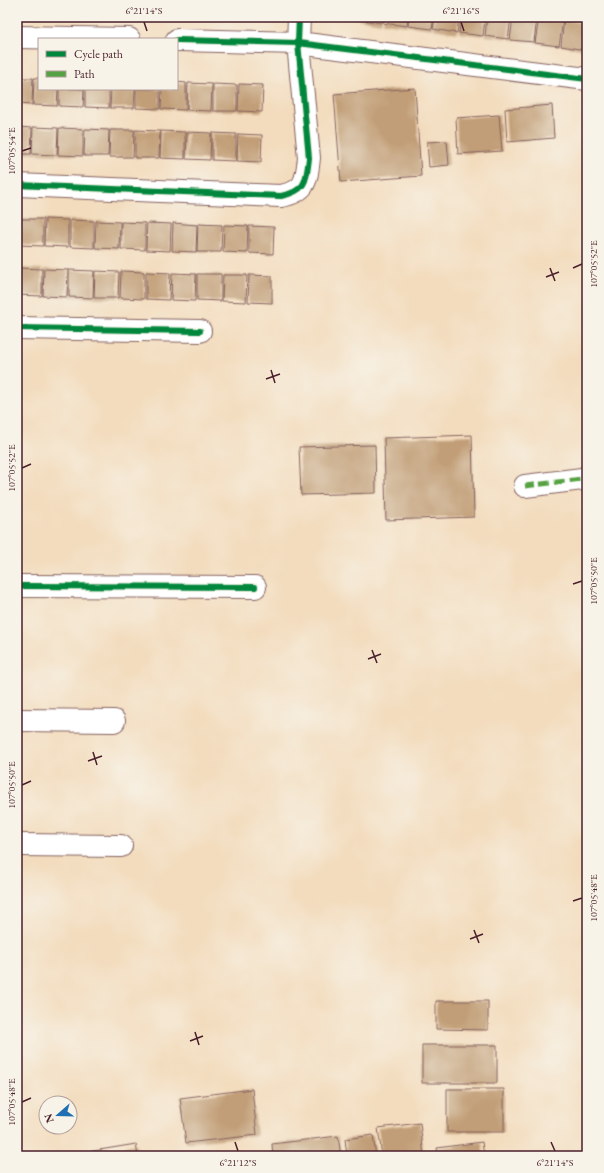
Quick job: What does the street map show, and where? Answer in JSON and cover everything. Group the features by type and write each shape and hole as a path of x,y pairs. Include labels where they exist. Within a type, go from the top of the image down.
{"street":[{"path":"17,185 281,196 291,194 301,188 307,176 309,158 298,43 299,17"},
{"path":"17,37 73,38"},
{"path":"178,40 298,43 587,79"},
{"path":"17,328 200,331"},
{"path":"524,486 582,479 587,477"},
{"path":"17,586 255,587"},
{"path":"17,720 114,721"},
{"path":"17,846 120,846"}],"building":[{"path":"345,17 356,17 356,19"},
{"path":"358,17 382,17 381,23 357,19"},
{"path":"384,17 408,17 407,26 383,23"},
{"path":"409,17 434,17 432,29 408,26"},
{"path":"435,17 459,17 457,33 433,29"},
{"path":"461,17 485,17 483,36 459,33"},
{"path":"487,17 511,17 508,39 485,36"},
{"path":"513,17 537,17 534,42 510,40"},
{"path":"539,17 563,19 559,46 535,43"},
{"path":"564,20 587,23 585,50 561,46"},
{"path":"17,78 33,78 32,105 17,104"},
{"path":"34,78 38,78 38,90 58,90 57,106 33,105"},
{"path":"178,82 186,83 186,110 161,109 162,90 178,90"},
{"path":"188,83 212,84 211,111 187,110"},
{"path":"213,84 237,85 237,111 213,111"},
{"path":"239,84 263,85 262,112 238,111"},
{"path":"415,88 421,176 341,182 334,94"},
{"path":"59,90 84,90 83,107 59,106"},
{"path":"85,90 109,90 109,108 85,107"},
{"path":"111,90 135,90 134,108 110,108"},
{"path":"136,90 160,90 160,109 136,108"},
{"path":"552,105 554,138 507,142 505,109"},
{"path":"499,115 502,151 458,154 456,118"},
{"path":"17,127 32,128 31,154 17,154"},
{"path":"33,127 58,128 57,155 32,154"},
{"path":"59,128 83,129 83,156 58,155"},
{"path":"85,129 109,130 108,156 84,156"},
{"path":"110,130 134,130 133,157 109,157"},
{"path":"135,130 160,131 159,158 135,158"},
{"path":"161,131 185,132 185,159 160,158"},
{"path":"187,132 211,133 210,160 186,159"},
{"path":"212,133 236,134 236,161 212,160"},
{"path":"238,134 262,135 261,162 237,161"},
{"path":"447,141 449,165 429,167 427,142"},
{"path":"19,219 43,219 43,246 18,245"},
{"path":"45,219 68,220 68,247 44,246"},
{"path":"70,220 94,221 94,248 70,247"},
{"path":"96,221 120,222 119,249 95,248"},
{"path":"121,222 145,223 145,250 121,249"},
{"path":"147,223 171,224 170,251 146,250"},
{"path":"173,223 197,225 196,252 172,251"},
{"path":"198,224 222,225 221,252 197,252"},
{"path":"224,225 248,226 247,253 223,252"},
{"path":"249,226 274,227 273,254 249,253"},
{"path":"18,268 42,269 42,296 17,295"},
{"path":"44,269 68,270 67,297 43,296"},
{"path":"69,270 94,271 93,298 69,297"},
{"path":"95,271 119,272 118,298 94,298"},
{"path":"121,271 144,272 144,299 120,298"},
{"path":"146,272 170,273 169,300 146,299"},
{"path":"172,273 196,274 195,301 171,300"},
{"path":"197,274 221,274 221,301 197,300"},
{"path":"223,275 247,275 246,302 222,301"},
{"path":"249,275 272,276 272,303 248,302"},
{"path":"472,435 474,517 386,520 384,438"},
{"path":"375,445 376,493 301,495 299,447"},
{"path":"436,1001 488,1001 488,1030 436,1029"},
{"path":"422,1045 497,1045 497,1083 422,1083"},
{"path":"252,1089 257,1135 186,1143 180,1098"},
{"path":"447,1089 504,1089 504,1132 447,1132"},
{"path":"420,1123 424,1156 382,1156 378,1128"},
{"path":"373,1135 376,1156 347,1156 345,1139"},
{"path":"338,1136 341,1156 273,1156 272,1144"},
{"path":"482,1142 484,1156 438,1156 437,1148"},
{"path":"136,1144 138,1156 81,1156 81,1153"}],"marked path":[{"path":"525,486 582,479 587,477"}],"cycle path":[{"path":"17,185 281,196 296,191 300,188 305,179 309,158 298,43 299,17"},
{"path":"178,40 298,43 587,79"},
{"path":"17,328 200,331"},
{"path":"17,586 255,587"}]}
